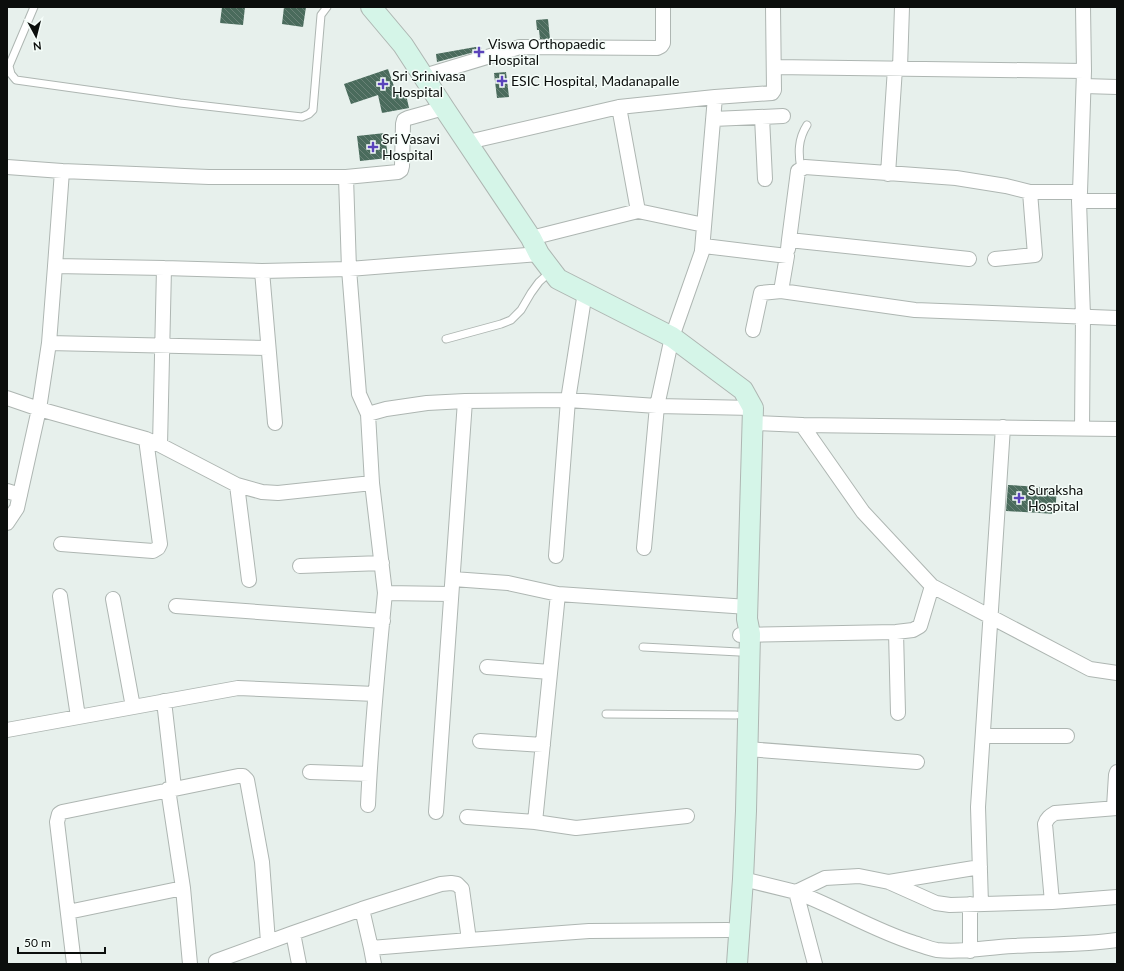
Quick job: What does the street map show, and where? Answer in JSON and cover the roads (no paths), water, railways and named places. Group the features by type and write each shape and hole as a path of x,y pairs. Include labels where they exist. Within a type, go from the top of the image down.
{"main road":[{"path":"371,7 403,45 558,279 672,337 743,390 753,415 745,629 747,749 740,812 732,864 726,964"},
{"path":"737,964 743,879 736,715 745,629"}],"street":[{"path":"424,76 520,47 657,48 661,46 662,43 663,7"},
{"path":"468,142 619,107 715,97 772,93 774,90 774,7"},
{"path":"888,174 902,7"},
{"path":"1082,428 1083,316 1080,196 1084,86 1083,7"},
{"path":"774,67 1084,71"},
{"path":"1084,86 1117,87"},
{"path":"644,548 657,406 672,337 702,250 715,97"},
{"path":"619,107 638,211"},
{"path":"7,167 62,171 209,177 346,177 398,172 401,170 402,166 404,120 444,108"},
{"path":"713,119 783,116"},
{"path":"762,117 765,179"},
{"path":"781,291 798,171 805,167 956,178 1006,186 1030,192 1117,201"},
{"path":"7,523 17,508 13,493 39,409 49,343 62,171"},
{"path":"346,177 349,269 359,394 368,414 372,483 385,593 375,694 368,805"},
{"path":"995,259 1036,255 1030,192"},
{"path":"55,266 262,271 349,269 535,246 638,211 704,225"},
{"path":"789,240 968,258"},
{"path":"702,250 704,246 787,256"},
{"path":"160,445 164,268"},
{"path":"262,271 275,423"},
{"path":"753,330 761,293 781,291 915,310 1117,318"},
{"path":"556,556 568,400 585,292"},
{"path":"49,343 268,348"},
{"path":"7,398 39,409 146,439 237,485 262,492 278,493 372,483"},
{"path":"368,414 386,409 427,403 568,400 657,406 753,415 802,425 1117,429"},
{"path":"436,812 466,401"},
{"path":"802,425 863,512 932,586 1090,669 1117,673"},
{"path":"970,951 980,867 978,807 1003,428"},
{"path":"61,544 153,551 158,548 160,544 146,439"},
{"path":"237,485 249,580"},
{"path":"300,566 382,563"},
{"path":"453,579 508,583 558,594 745,629 896,632 913,630 920,626 932,586"},
{"path":"385,593 451,594"},
{"path":"535,822 558,594"},
{"path":"60,596 78,717"},
{"path":"113,599 133,707"},
{"path":"176,606 382,621"},
{"path":"896,632 898,713"},
{"path":"487,667 550,672"},
{"path":"7,730 238,688 375,694"},
{"path":"164,701 171,789 183,888 190,964"},
{"path":"983,736 1066,736"},
{"path":"480,741 543,745"},
{"path":"747,749 917,762"},
{"path":"310,772 369,774"},
{"path":"1052,902 1046,824 1047,819 1056,813 1116,808 1117,772"},
{"path":"74,964 57,822 59,814 62,812 238,776 243,776 247,780 262,862 268,942"},
{"path":"467,818 535,822 576,828 687,816"},
{"path":"889,882 980,867"},
{"path":"796,892 825,878 859,876 889,882 936,904 950,905 1052,902 1117,897"},
{"path":"743,879 809,896 879,929 937,950 970,951 1011,946 1060,943 1099,943 1117,940"},
{"path":"214,963 292,932 441,884 450,883 457,884 462,889 469,940"},
{"path":"68,912 183,888"},
{"path":"796,892 815,964"},
{"path":"362,909 374,964"},
{"path":"371,948 589,931 728,930"},
{"path":"292,932 299,964"}],"lane":[{"path":"34,7 9,66 11,74 16,80 180,103 302,117 309,114 313,110 322,15 327,7"},
{"path":"801,169 799,154 800,142 802,133 807,125"},
{"path":"446,339 511,320 521,310 539,282 552,270"},
{"path":"643,647 745,629"},
{"path":"606,714 736,715"}],"place":[{"name":"Viswa Orthopaedic Hospital","path":"479,52"},
{"name":"ESIC Hospital, Madanapalle","path":"502,81"},
{"name":"Sri Srinivasa Hospital","path":"383,84"},
{"name":"Sri Vasavi Hospital","path":"373,147"},
{"name":"Suraksha Hospital","path":"1019,498"}]}
